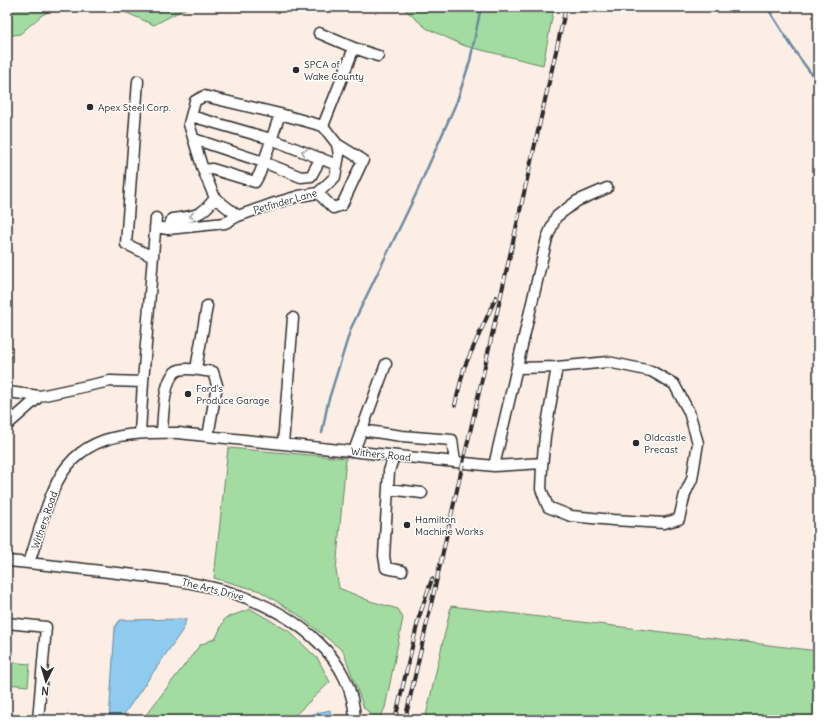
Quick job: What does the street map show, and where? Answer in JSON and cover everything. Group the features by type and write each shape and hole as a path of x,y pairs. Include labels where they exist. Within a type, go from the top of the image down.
{"street":[{"path":"319,33 354,48 378,56"},
{"path":"323,126 354,48"},
{"path":"138,81 126,244 152,257"},
{"path":"238,216 215,198 203,170 189,124 195,101 204,96 323,126 337,144 363,160 342,205 333,208 318,194"},
{"path":"203,170 212,168 255,182 264,162 280,114"},
{"path":"191,116 271,139 337,165"},
{"path":"194,139 264,162 301,178 311,176 321,158"},
{"name":"Petfinder Lane","path":"140,433 152,257 156,223 168,229 225,224 238,216 299,196 318,194 335,177 339,156 337,144"},
{"path":"494,466 547,238 556,217 577,201 607,188"},
{"path":"168,229 172,219 198,215 207,209 215,198"},
{"path":"196,369 206,306"},
{"path":"283,444 293,318"},
{"path":"518,368 558,367 608,362 651,371 674,384 689,412 698,443 692,479 685,494 679,519 664,523 571,516 548,507 541,489 542,463 545,436 558,367"},
{"path":"354,451 386,364"},
{"path":"162,433 169,378 178,370 196,369 213,372 217,385 208,436"},
{"path":"7,392 40,396 110,381 143,382"},
{"path":"7,426 40,396"},
{"path":"361,430 402,436 452,440 455,462"},
{"name":"Withers Road","path":"29,563 53,489 68,464 88,447 108,437 140,433 162,433 208,436 494,466 542,463"},
{"path":"394,456 389,471 384,556 386,568 402,571"},
{"path":"388,489 422,493"},
{"name":"The Arts Drive","path":"7,561 195,583 246,596 279,611 310,634 333,656 349,685 356,720"},
{"path":"7,623 46,627 38,720"}],"green space":[{"path":"7,7 58,7 42,15 20,34 7,36"},
{"path":"89,7 188,7 154,25 125,12"},
{"path":"402,7 554,7 543,65 465,46 426,28"},
{"path":"228,448 346,458 336,570 339,588 370,601 398,609 403,618 385,708 379,720 377,720 364,708 343,651 297,614 260,591 214,578"},
{"path":"451,606 818,651 818,720 425,720"},
{"path":"251,609 290,632 318,659 330,682 290,720 142,720 200,645 216,638 225,618"},
{"path":"7,662 30,664 28,686 7,684"}],"water":[{"path":"186,619 184,628 120,720 109,720 115,627 120,620"},
{"path":"330,710 332,720 302,720 304,716"}],"waterway":[{"path":"322,433 328,402 351,328 416,194 457,101 470,61 481,7"},
{"path":"767,7 796,53 818,83"}],"railway":[{"path":"405,720 566,7"},
{"path":"455,405 464,368 496,297"},
{"path":"395,720 419,617 432,579"}],"place":[{"name":"SPCA of Wake County","path":"296,70"},
{"name":"Apex Steel Corp.","path":"90,107"},
{"name":"Ford's Produce Garage","path":"188,394"},
{"name":"Oldcastle Precast","path":"636,443"},
{"name":"Hamilton Machine Works","path":"407,525"}]}
